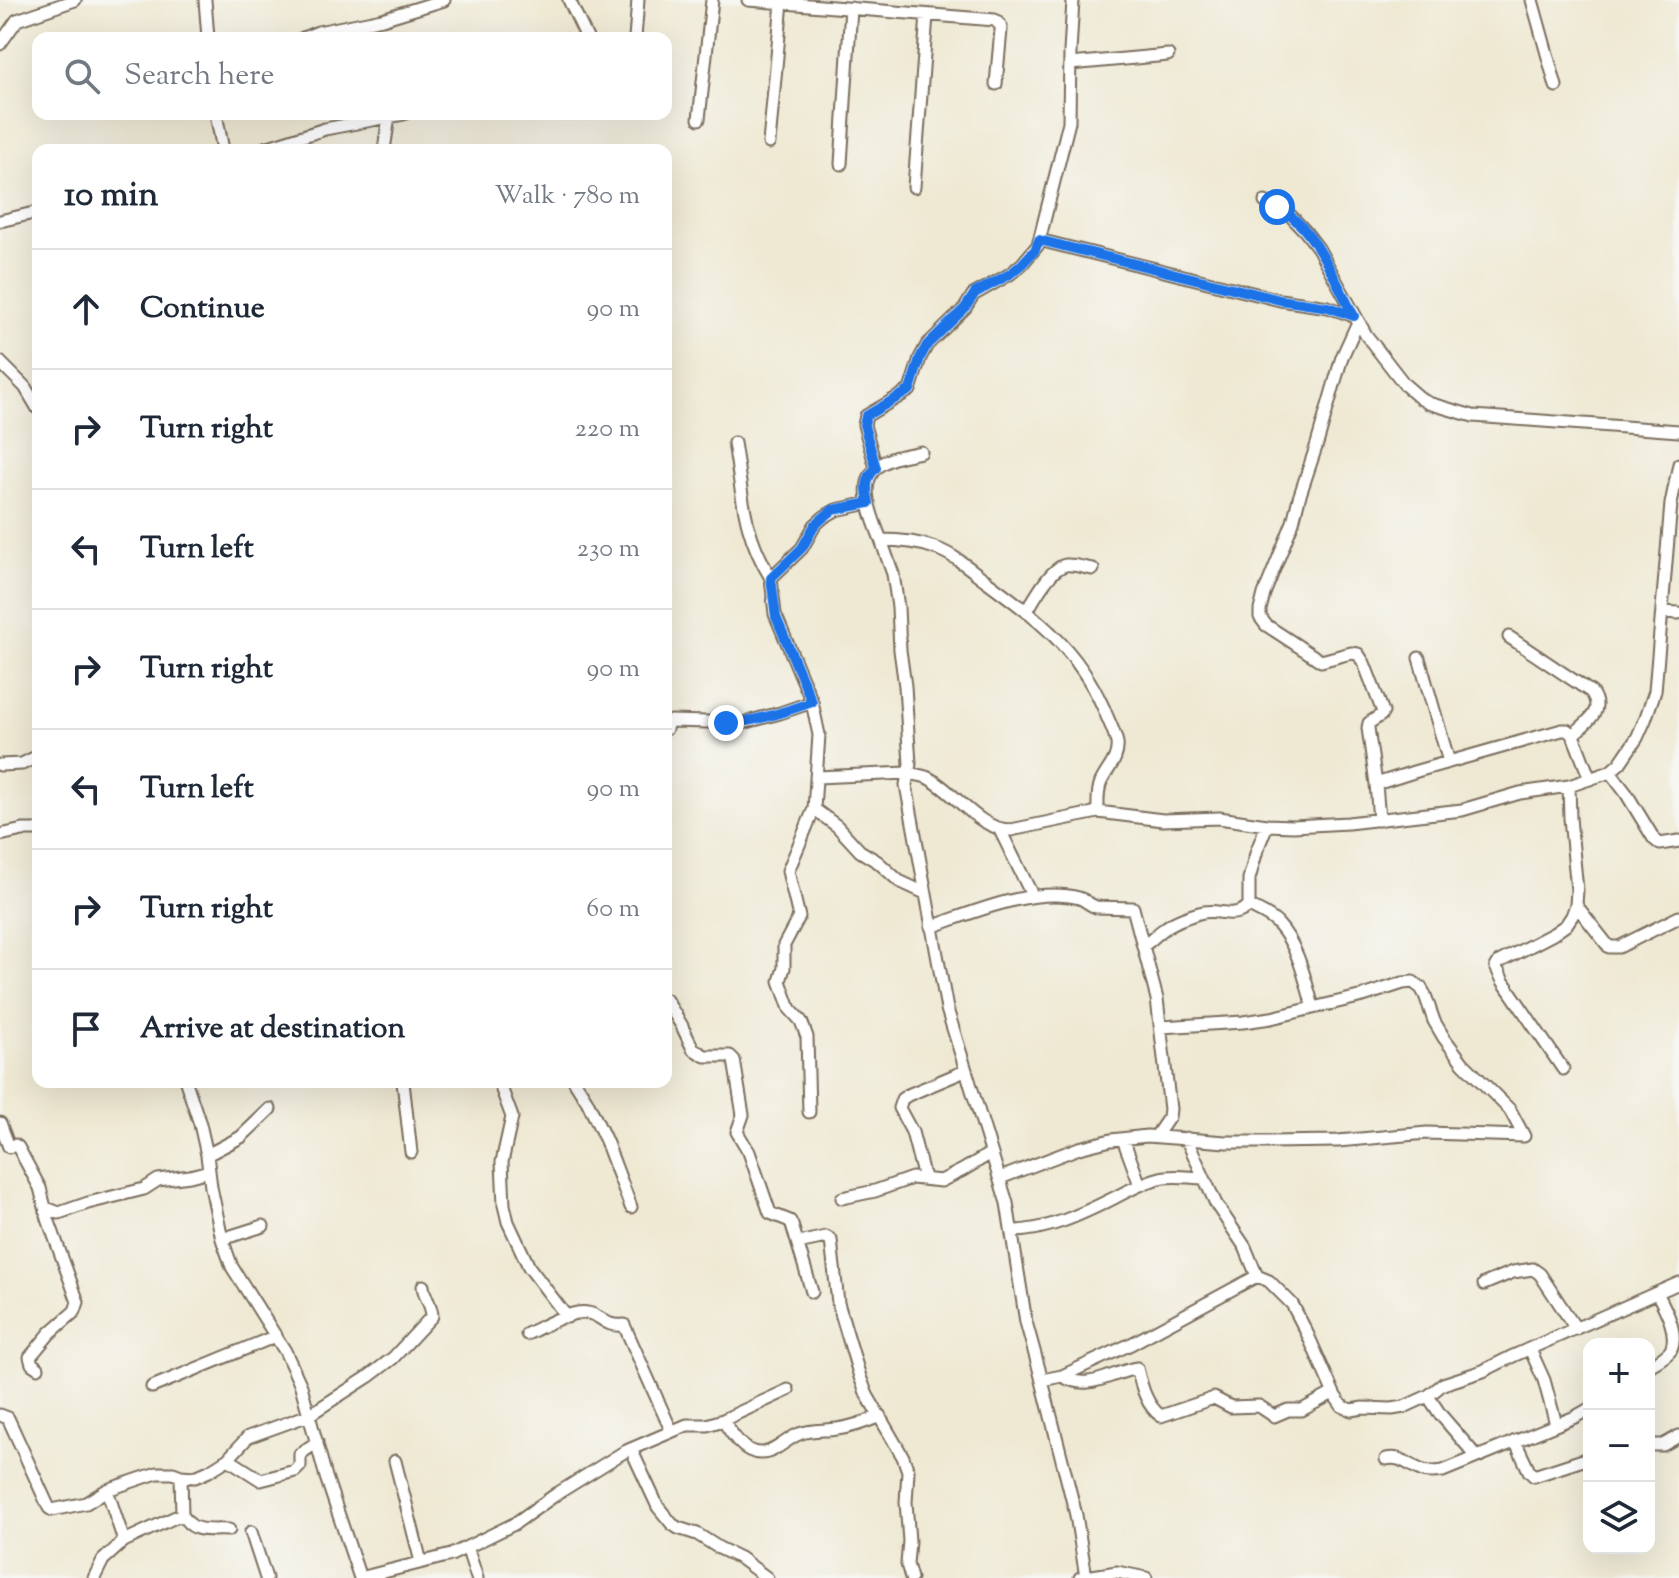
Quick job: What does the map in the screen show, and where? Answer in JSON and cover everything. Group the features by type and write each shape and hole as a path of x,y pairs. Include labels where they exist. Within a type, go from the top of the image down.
{"street":[{"path":"205,0 208,32"},
{"path":"318,32 382,19 444,0"},
{"path":"569,0 584,32"},
{"path":"635,32 638,0"},
{"path":"699,119 712,0"},
{"path":"748,0 986,19 999,23 996,84"},
{"path":"876,468 864,425 866,416 910,390 927,345 965,308 975,293 1010,274 1035,250 1069,122 1073,0"},
{"path":"1532,0 1556,86"},
{"path":"0,44 17,20 67,1"},
{"path":"769,143 782,2"},
{"path":"841,164 851,8"},
{"path":"914,187 927,15"},
{"path":"1070,64 1168,55"},
{"path":"217,120 222,144"},
{"path":"278,144 325,129 373,120"},
{"path":"385,144 389,120"},
{"path":"1265,202 1288,213 1305,231 1318,248 1356,319 1399,378 1428,403 1473,416 1679,431"},
{"path":"0,221 32,213"},
{"path":"1039,240 1280,300 1328,307 1356,319"},
{"path":"1356,319 1293,522 1264,594 1260,617 1266,625 1321,661 1351,653 1361,657 1383,712 1369,723 1368,728 1379,820"},
{"path":"0,362 25,387 32,399"},
{"path":"25,387 32,384"},
{"path":"734,443 743,509 756,551 771,578 776,617 812,702 819,735 814,809 789,865 799,917 784,945 784,968 780,981 790,1009 801,1021 807,1037 809,1112"},
{"path":"921,452 882,463 867,481 869,503 893,574 898,607 910,764 906,785 947,1009 1000,1178 1026,1322 1076,1515 1086,1577"},
{"path":"817,777 907,773 927,777 986,822 1000,830 1018,830 1098,812 1163,820 1219,818 1293,826 1379,820 1450,812 1520,793 1569,786 1610,772 1637,738 1656,685 1671,504 1679,464"},
{"path":"771,578 802,548 815,525 833,510 869,503"},
{"path":"881,540 915,543 944,552 1027,611 1070,651 1088,677 1117,744 1115,758 1098,790 1098,812"},
{"path":"1027,611 1042,587 1060,567 1067,565 1093,569"},
{"path":"1663,612 1679,613"},
{"path":"1509,637 1591,692 1596,699 1592,716 1573,735"},
{"path":"1419,658 1449,762"},
{"path":"672,721 743,723 812,702"},
{"path":"1376,784 1562,730 1573,735 1590,779"},
{"path":"0,765 22,764 32,759"},
{"path":"1610,772 1654,839 1660,844 1679,841"},
{"path":"1563,1069 1496,967 1499,962 1566,925 1572,916 1577,890 1569,786"},
{"path":"814,809 837,826 860,851 904,885 925,893"},
{"path":"1249,906 1249,879 1267,825"},
{"path":"0,835 32,830"},
{"path":"1000,830 1032,895"},
{"path":"931,927 1032,895 1080,898 1096,907 1133,908 1157,999 1170,1112 1156,1136"},
{"path":"1576,905 1609,947 1619,947 1679,917"},
{"path":"1144,945 1163,929 1191,915 1211,911 1235,914 1249,906"},
{"path":"1249,906 1278,924 1301,966 1313,1007"},
{"path":"1000,1178 1079,1148 1156,1136 1268,1142 1338,1141 1427,1133 1524,1136 1510,1110 1463,1063 1444,1038 1425,995 1413,982 1271,1018 1161,1027"},
{"path":"672,1010 698,1054 730,1056 734,1060 743,1115 737,1132 746,1145 770,1213 790,1221 812,1292"},
{"path":"924,1178 912,1132 900,1104 908,1095 965,1071"},
{"path":"188,1088 207,1155 222,1239 232,1267 298,1377 346,1542 360,1578 451,1555 514,1524 565,1488 631,1449 671,1430 723,1420 788,1390"},
{"path":"404,1088 411,1152"},
{"path":"501,1088 512,1117 502,1162 508,1222 529,1267 567,1317"},
{"path":"579,1088 606,1141 631,1207"},
{"path":"207,1155 241,1137 270,1109"},
{"path":"0,1123 5,1150 16,1145 40,1188 78,1302 75,1311 50,1333 30,1357 32,1364 38,1368"},
{"path":"1186,1138 1216,1204 1245,1247 1257,1276 1269,1281 1292,1304 1333,1393 1342,1406 1351,1410 1394,1409 1428,1396 1443,1384 1483,1371 1679,1283"},
{"path":"1123,1139 1140,1185"},
{"path":"842,1198 912,1178 941,1181 991,1153"},
{"path":"46,1208 59,1213 144,1189 158,1180 209,1171"},
{"path":"1012,1231 1046,1226 1140,1185 1167,1177 1204,1178"},
{"path":"222,1239 263,1226"},
{"path":"798,1243 826,1237 831,1240 834,1278 843,1323 860,1377 903,1457 909,1475 907,1564 911,1578"},
{"path":"1484,1284 1513,1272 1533,1269 1540,1274 1576,1329"},
{"path":"1042,1380 1062,1376 1131,1344 1257,1276"},
{"path":"0,1415 8,1418 50,1510 86,1503 107,1490 157,1473 195,1477 221,1465 248,1437 309,1415 382,1366 431,1318 432,1309 423,1286"},
{"path":"1655,1362 1667,1355 1675,1340 1671,1320 1657,1293"},
{"path":"527,1334 567,1317 589,1313 608,1325 624,1325 671,1430"},
{"path":"152,1387 276,1336"},
{"path":"1530,1349 1544,1380 1556,1424"},
{"path":"1062,1376 1083,1383 1137,1368 1146,1397 1161,1416 1214,1398 1231,1407 1259,1406 1278,1415 1288,1410 1302,1410 1333,1393"},
{"path":"1428,1396 1477,1457"},
{"path":"1386,1459 1402,1459 1432,1473 1443,1471 1587,1410"},
{"path":"723,1420 749,1450 764,1453 801,1433 843,1429 880,1416"},
{"path":"1655,1445 1663,1445 1679,1436"},
{"path":"1515,1441 1534,1476 1583,1460"},
{"path":"228,1459 261,1480 295,1471 300,1466 300,1454 317,1442"},
{"path":"631,1449 658,1507 672,1524 740,1558 767,1578"},
{"path":"395,1461 421,1562"},
{"path":"181,1476 182,1514 187,1523 193,1528 229,1530"},
{"path":"107,1490 124,1541"},
{"path":"94,1578 103,1560 124,1541 182,1514"},
{"path":"251,1532 266,1578"},
{"path":"467,1547 477,1578"},
{"path":"1078,1578 1117,1572 1146,1578"}],"route":[{"path":"726,723 761,719 812,702 776,617 771,578 802,548 815,525 833,510 869,503 867,481 876,468 864,425 866,416 910,390 927,345 965,308 973,295 1022,264 1035,250 1039,240 1280,300 1328,307 1354,316 1318,248 1288,213 1277,207"}]}
